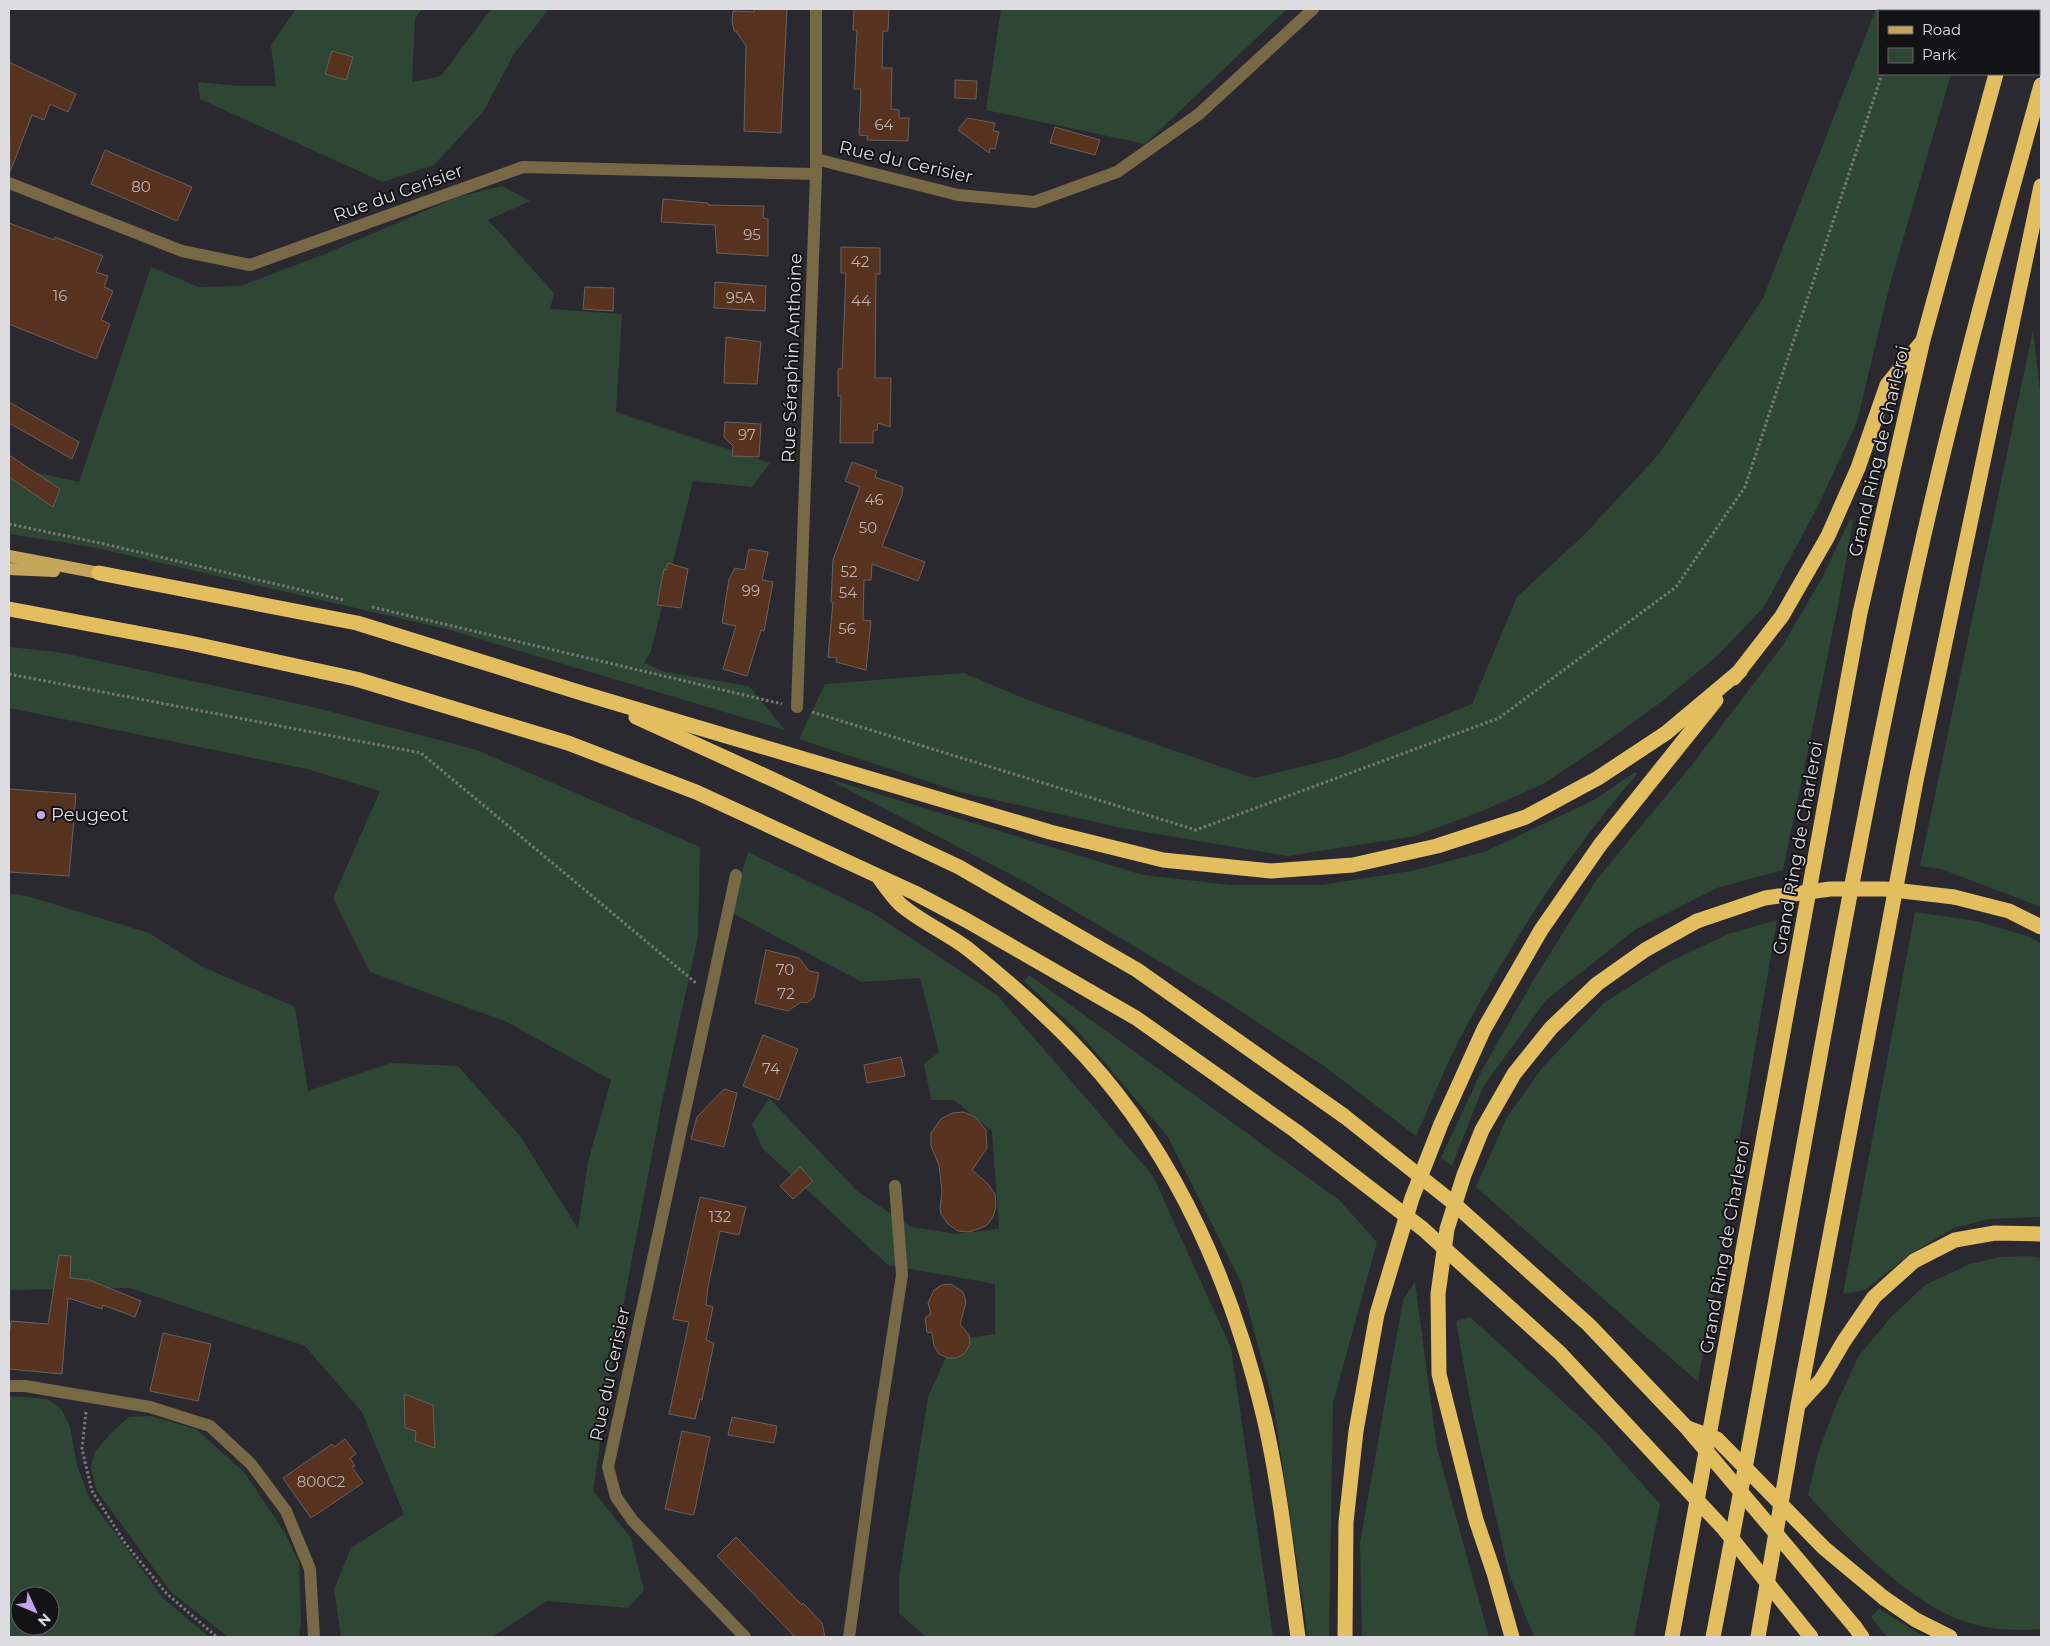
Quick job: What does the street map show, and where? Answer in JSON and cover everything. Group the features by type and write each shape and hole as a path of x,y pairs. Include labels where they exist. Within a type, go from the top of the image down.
{"highway":[{"name":"Grand Ring de Charleroi","path":"1672,1637 1860,613 1924,340 1996,75"},
{"path":"1713,1637 1837,962 1904,625 1975,324 2041,85"},
{"path":"1758,1637 1798,1405 1916,781 2041,186"},
{"path":"1345,1637 1346,1522 1356,1431 1377,1314 1412,1198 1441,1124 1484,1029 1541,930 1600,845 1782,616 1828,536 1858,468 1887,385 1924,340"},
{"path":"99,573 357,623 585,694 1050,832 1163,860 1271,871 1353,865 1437,846 1526,817 1598,778 1666,733 1740,671"},
{"path":"9,610 190,643 356,679 568,743 696,792 915,893 966,920 1136,1018 1297,1132 1423,1229 1560,1353 1724,1529 1811,1637"},
{"path":"585,694 959,867 1137,970 1344,1116 1451,1201 1589,1325 1686,1427 1859,1632"},
{"path":"877,876 901,904 966,948 1036,1006 1085,1056 1125,1104 1152,1144 1186,1203 1216,1266 1243,1337 1248,1356 1265,1424 1281,1517 1298,1637"},
{"path":"1512,1637 1494,1573 1476,1520 1439,1374 1438,1294 1447,1229 1464,1175 1482,1130 1514,1074 1551,1028 1597,984 1645,950 1696,921 1765,898 1830,889 1885,889 1954,897 2009,911 2041,927"},
{"path":"1798,1405 1821,1380 1844,1341 1874,1298 1914,1261 1955,1240 1995,1233 2041,1234"},
{"path":"1686,1427 1718,1439 1824,1548 1884,1598 1916,1620 1950,1637"}],"main road":[{"path":"9,556 99,573"},
{"path":"9,569 99,573"}],"street":[{"name":"Rue Séraphin Anthoine","path":"797,707 816,174 816,9"},
{"name":"Rue du Cerisier","path":"816,159 958,196 1034,202 1117,172 1199,114 1313,9"},
{"name":"Rue du Cerisier","path":"9,183 182,252 250,265 523,167 816,174"},
{"path":"710,995 736,875"},
{"name":"Rue du Cerisier","path":"710,995 608,1467 616,1497 633,1521 745,1637"},
{"path":"849,1637 872,1469 902,1275 895,1186"},
{"path":"9,1386 26,1386 150,1407 210,1426 251,1464 286,1511 310,1569 314,1637"}],"path":[{"path":"371,607 797,707 1196,830 1499,718 1676,587 1745,487 1882,75"},
{"path":"9,524 100,543 352,602"},
{"path":"9,674 421,753 710,995"},
{"path":"88,1397 82,1449 92,1491 126,1543 166,1594 217,1637"}],"green space":[{"path":"296,9 422,9 415,18 412,82 441,76 491,9 549,9 514,54 483,112 434,165 383,182 200,99 198,82 238,86 276,86 271,45"},
{"path":"1001,9 1287,9 1145,144 986,110"},
{"path":"1876,9 1970,9 1878,10 1878,75 1951,75 1890,284 1857,422 1819,504 1764,607 1717,656 1665,699 1606,742 1543,784 1480,812 1415,836 1288,856 1122,828 960,792 799,739 825,684 964,673 1030,701 1254,778 1341,757 1472,704 1517,597 1585,534 1659,454 1763,298"},
{"path":"502,186 530,201 488,220 554,293 550,309 622,314 616,412 770,463 752,487 693,481 651,651 644,663 665,672 749,686 785,730 446,629 92,547 9,534 9,463 24,470 79,482 151,267 199,287 240,286 325,254 457,197"},
{"path":"2033,330 2041,400 2041,907 1941,869 1920,866"},
{"path":"1850,519 1853,520 1839,601 1783,870 1717,888 1636,929 1546,1000 1483,1087 1452,1166 1441,1158 1482,1070 1537,974 1597,879 1691,766 1783,645 1822,578"},
{"path":"9,647 58,652 313,707 477,750 700,847 698,936 663,1097 611,1369 593,1491 631,1538 644,1590 628,1608 547,1601 492,1637 341,1637 334,1589 351,1548 404,1514 362,1412 305,1346 130,1288 9,1290 9,893 27,896 149,933 201,966 295,1007 308,1091 391,1063 458,1066 520,1136 578,1229 588,1162 611,1080 507,1022 370,972 333,898 380,791 307,769 9,708"},
{"path":"1635,772 1637,774 1562,870 1518,937 1458,1042 1416,1136 1324,1066 1230,1004 1029,884 826,778 1143,875 1231,885 1321,885 1411,871 1484,852 1594,800"},
{"path":"748,852 871,912 997,995 1153,1176 1231,1348 1273,1637 926,1637 899,1613 899,1578 928,1397 954,1340 995,1334 995,1284 888,1265 763,1149 752,1124 769,1098 857,1191 911,1227 957,1234 999,1229 992,1131 954,1100 931,1100 924,1064 939,1052 920,978 862,982 730,912"},
{"path":"1915,912 1976,921 2027,936 2041,943 2041,1217 1988,1219 1952,1229 1909,1255 1865,1290 1843,1294"},
{"path":"1777,920 1698,1382 1476,1187 1507,1117 1542,1068 1604,1003 1665,964 1728,934"},
{"path":"1029,975 1339,1200 1377,1242 1333,1403 1329,1637 1308,1637 1273,1401 1241,1282 1168,1137 1076,1029 1024,981"},
{"path":"2028,1256 2041,1258 2041,1629 2007,1630 1973,1624 1951,1616 1929,1604 1883,1570 1808,1495 1818,1453 1836,1405 1858,1357 1890,1318 1925,1285 1970,1264 1999,1257"},
{"path":"1415,1282 1437,1448 1489,1637 1362,1637 1360,1543 1403,1300"},
{"path":"1470,1317 1596,1432 1660,1504 1634,1637 1534,1637 1509,1574 1472,1411 1456,1321"},
{"path":"9,1396 48,1399 61,1409 70,1427 77,1465 89,1498 163,1598 209,1637 9,1637"},
{"path":"150,1416 196,1429 245,1473 285,1533 299,1563 301,1622 299,1637 228,1637 171,1592 96,1490 91,1466 95,1452 112,1432 129,1417"},
{"path":"1879,1609 1925,1637 1887,1637 1871,1617"}],"building":[{"path":"754,9 787,9 781,133 744,131 746,46 736,31 734,31 732,21 733,11 754,12"},
{"path":"854,9 889,9 888,31 883,31 882,68 892,68 891,109 899,110 899,118 909,118 908,141 867,140 868,136 859,135 861,89 854,89 857,30 853,30"},
{"path":"332,51 353,57 346,80 325,74"},
{"path":"9,62 76,94 68,112 50,104 44,120 32,115 10,172"},
{"path":"955,80 977,81 976,99 955,98"},
{"path":"967,118 995,123 993,131 999,132 995,149 990,148 989,153 958,130"},
{"path":"1055,127 1100,140 1095,155 1050,143"},
{"path":"105,150 192,187 177,221 91,184"},
{"path":"663,199 708,203 708,205 764,206 763,218 768,219 768,256 717,253 715,225 661,222"},
{"path":"9,223 54,240 55,237 103,256 96,272 108,276 104,287 113,291 101,320 110,324 96,359 9,324"},
{"path":"841,247 880,248 880,274 876,274 875,378 891,378 890,427 878,423 877,430 873,431 873,443 840,443 841,396 838,396 838,369 842,369 846,273 841,273"},
{"path":"715,282 766,286 765,311 714,308"},
{"path":"585,287 614,288 613,311 583,309"},
{"path":"726,337 761,342 757,384 724,383"},
{"path":"9,402 79,442 72,459 9,423"},
{"path":"725,422 761,424 759,457 732,456 733,446 724,437"},
{"path":"9,455 60,489 53,507 9,477"},
{"path":"852,462 877,471 875,477 903,487 902,495 882,546 925,562 918,581 872,564 871,580 864,580 863,620 871,621 866,670 836,662 837,658 828,657 833,602 831,602 833,560 860,487 845,481"},
{"path":"749,549 768,552 762,580 773,582 764,631 761,630 747,676 723,669 736,626 722,623 729,579 735,568 745,570"},
{"path":"668,563 688,569 681,608 657,605 664,569 666,570"},
{"path":"9,789 76,794 69,876 9,872"},
{"path":"766,950 799,958 809,971 819,973 814,997 807,1003 801,1002 788,1011 755,1003"},
{"path":"763,1035 798,1049 779,1100 743,1086"},
{"path":"901,1057 905,1076 867,1083 864,1065"},
{"path":"724,1089 737,1093 724,1147 691,1139 697,1117"},
{"path":"964,1112 975,1117 986,1130 987,1148 972,1170 988,1184 995,1194 996,1206 993,1217 986,1226 969,1232 958,1231 948,1224 941,1214 942,1192 939,1165 931,1146 931,1133 941,1119 952,1113"},
{"path":"800,1167 813,1181 793,1199 780,1186"},
{"path":"700,1197 746,1207 739,1235 720,1231 708,1286 706,1305 713,1307 706,1340 714,1343 702,1400 700,1399 695,1419 669,1414 689,1322 673,1319"},
{"path":"59,1255 71,1256 70,1278 89,1280 141,1301 135,1317 103,1305 102,1309 68,1298 62,1374 9,1369 9,1329 11,1321 48,1324"},
{"path":"951,1284 963,1292 966,1302 960,1324 969,1335 970,1344 965,1353 957,1358 948,1358 939,1354 934,1346 932,1333 927,1332 925,1318 931,1314 928,1303 934,1290 942,1285"},
{"path":"163,1333 211,1344 198,1401 150,1391"},
{"path":"404,1394 433,1405 435,1448 415,1441 416,1431 405,1428"},
{"path":"732,1417 777,1426 774,1443 728,1435"},
{"path":"682,1431 710,1437 694,1514 692,1515 665,1509"},
{"path":"345,1439 356,1454 350,1458 355,1466 352,1467 363,1483 311,1518 283,1478 332,1444 334,1447"},
{"path":"736,1537 822,1623 825,1637 795,1637 717,1556"}],"place":[{"name":"Peugeot","path":"41,815"}]}
